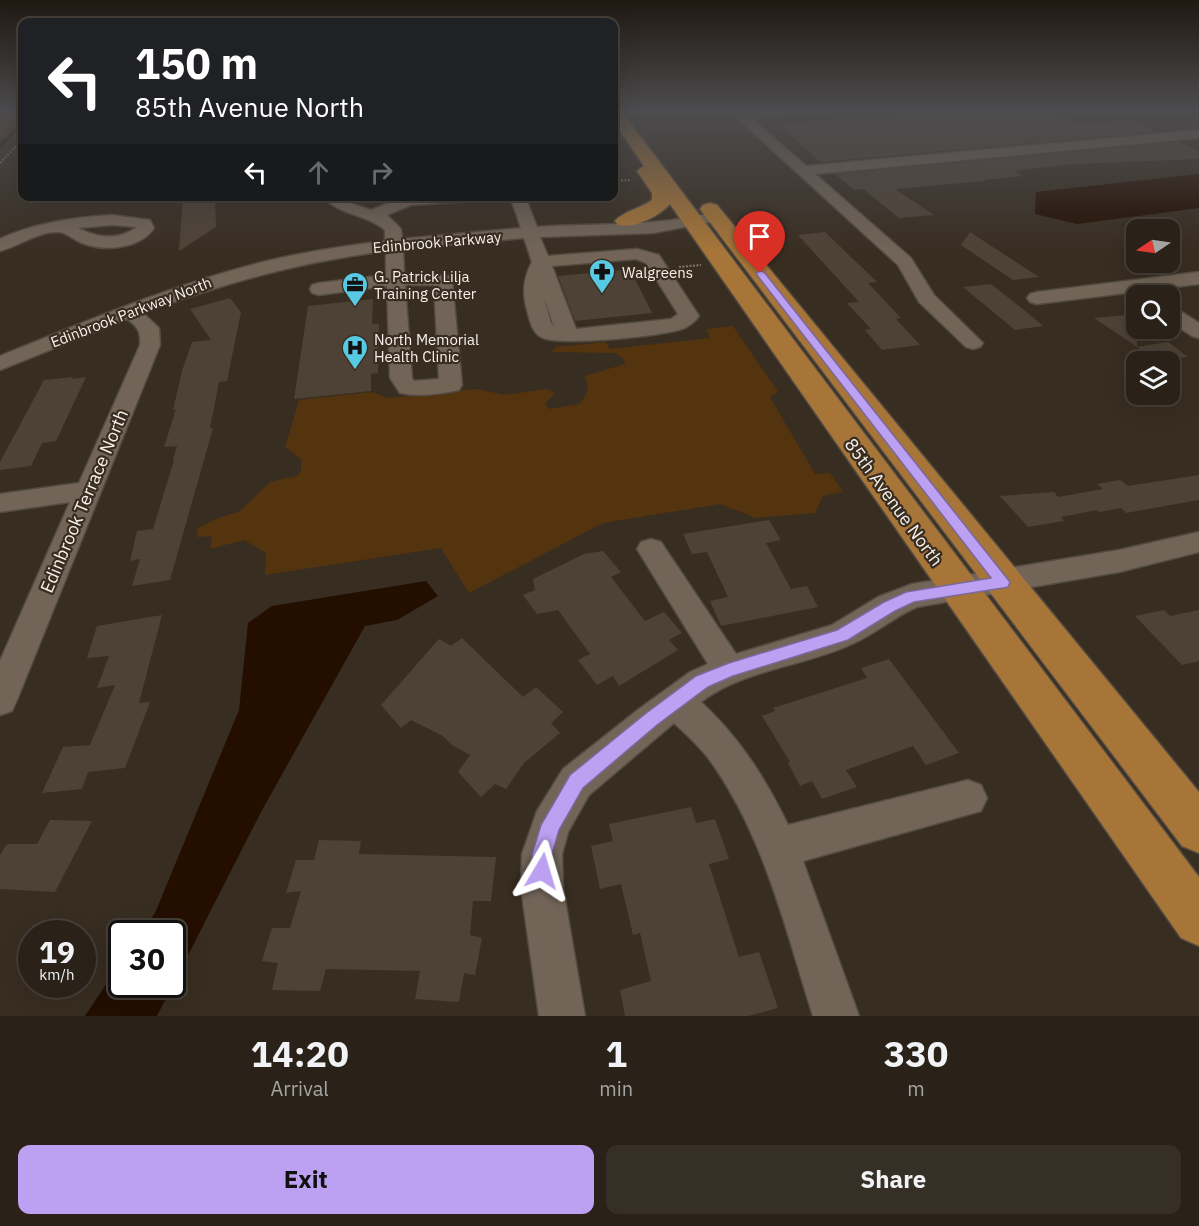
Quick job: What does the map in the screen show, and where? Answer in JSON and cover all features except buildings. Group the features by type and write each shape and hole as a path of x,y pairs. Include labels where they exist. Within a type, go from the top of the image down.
{"main road":[{"path":"625,221 656,208 663,197 637,158"},
{"name":"85th Avenue North","path":"658,158 700,214 956,588 1199,920"},
{"name":"85th Avenue North","path":"700,214 1003,582 1199,829"}],"street":[{"path":"789,158 905,262 926,298 973,343"},
{"path":"803,171 938,158"},
{"path":"319,289 396,279 443,280 452,386 408,388 401,378 396,279 395,234 391,225 373,215 344,206 337,201"},
{"path":"373,215 408,201"},
{"path":"519,201 563,324 570,335 677,324 689,316 653,259 637,254 541,262"},
{"name":"Edinbrook Parkway","path":"299,258 395,245 574,230 625,221 700,214"},
{"name":"Edinbrook Parkway","path":"574,230 613,231 700,214"},
{"path":"0,246 34,231 63,227"},
{"name":"Edinbrook Parkway North","path":"0,364 127,312 212,281 299,258"},
{"path":"1166,285 1199,278"},
{"path":"1037,298 1126,292"},
{"name":"Edinbrook Terrace North","path":"0,700 152,335 142,321 127,312"},
{"path":"1180,320 1199,332"},
{"path":"0,503 88,491"},
{"path":"562,1016 542,888 542,854 551,825 576,782 651,720 702,682 729,670 842,635 889,606 912,596 1119,561 1197,544"},
{"path":"651,549 729,670"},
{"path":"677,702 721,747 751,792 778,848 836,1016"},
{"path":"778,848 968,798"}],"path":[{"path":"618,181 631,180"}],"shaded area":[{"path":"1199,174 1199,208 1077,224 1035,214 1036,192"},
{"path":"733,326 778,392 770,397 815,474 830,473 843,492 823,496 815,513 756,518 720,504 603,523 469,593 441,548 265,575 266,553 244,540 210,549 212,536 197,537 198,528 240,511 270,482 297,476 301,471 301,459 285,447 299,400 372,392 388,398 477,389 505,395 547,389 555,393 545,403 549,409 579,404 587,391 585,376 625,364 624,359 615,353 551,352 556,347 606,342 610,349 710,338 706,329"},
{"path":"426,581 438,596 397,620 365,626 261,812 186,959 186,920 150,920 239,710 248,623 272,606"},
{"path":"108,982 108,998 166,998 157,1016 85,1016"}],"place":[{"name":"Walgreens","path":"602,295"},
{"name":"G. Patrick Lilja Training Center","path":"355,308"},
{"name":"North Memorial Health Clinic","path":"355,371"}],"route":[{"path":"542,871 542,854 551,825 576,782 651,720 702,682 729,670 820,644 842,635 889,606 912,596 1003,582 760,273"}]}
